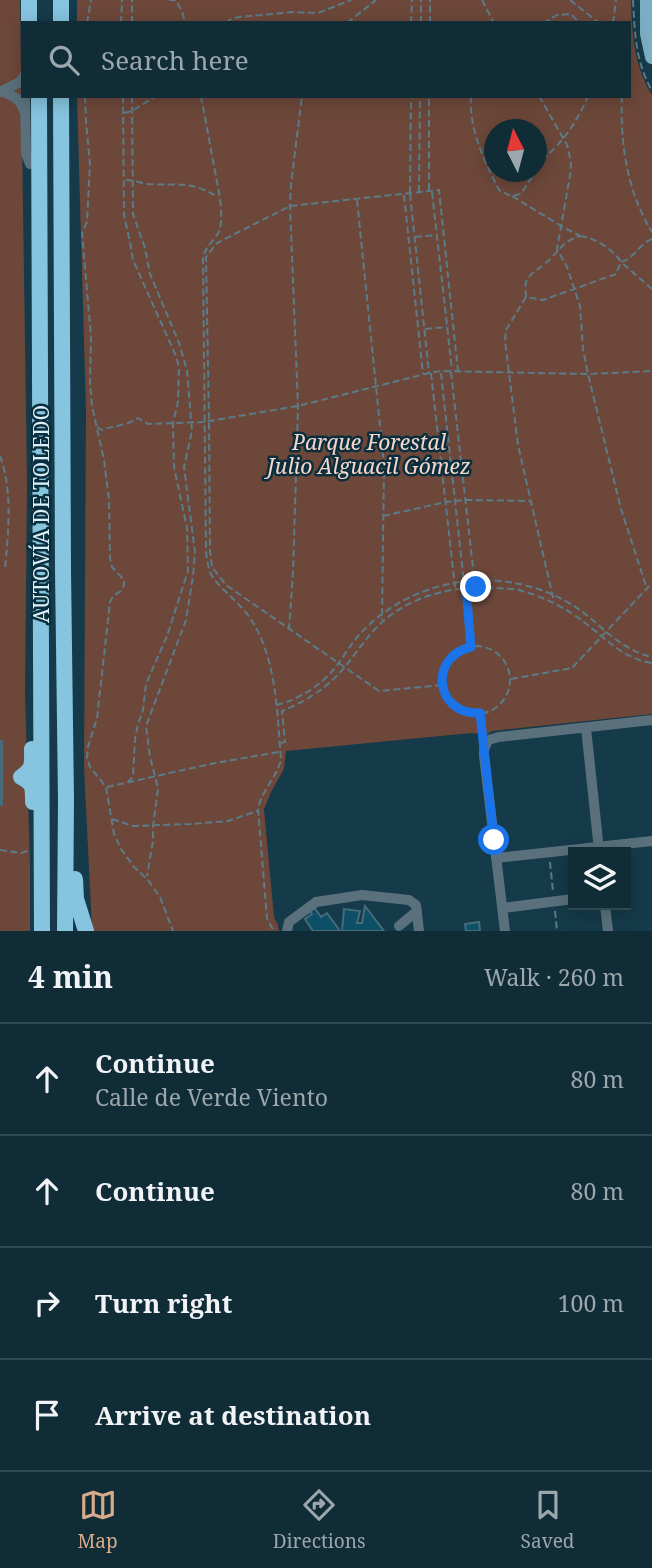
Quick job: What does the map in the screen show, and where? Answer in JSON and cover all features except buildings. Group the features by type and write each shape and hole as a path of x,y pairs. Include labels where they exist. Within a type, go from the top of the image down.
{"highway":[{"path":"61,0 61,21"},
{"path":"27,98 30,195 39,228"},
{"name":"AUTOVÍA DE TOLEDO","path":"39,98 41,622 38,850 42,931"},
{"name":"AUTOVÍA DE TOLEDO","path":"61,98 65,931"},
{"path":"38,850 33,788 29,781 14,778 30,771 32,764 32,653 41,622"},
{"path":"66,800 74,846 76,899 86,931"}],"main road":[{"path":"647,0 647,34 652,57"}],"street":[{"path":"1,91 21,80"},
{"path":"1,91 13,96 23,105 25,113"},
{"path":"27,98 26,153 30,164"},
{"path":"505,931 484,750 488,740 652,720"},
{"path":"586,727 599,847"},
{"path":"612,847 652,841"},
{"path":"496,858 568,852"},
{"path":"287,931 289,922 316,902 362,895 409,900 416,905 419,931"},
{"path":"503,908 568,900"},
{"path":"606,910 608,931"},
{"path":"399,926 417,911"}],"path":[{"path":"87,21 91,0"},
{"path":"121,21 122,0"},
{"path":"132,0 132,21"},
{"path":"169,0 176,0 185,21"},
{"path":"228,21 240,17 322,12 351,0"},
{"path":"350,21 376,0"},
{"path":"411,21 412,0"},
{"path":"421,0 421,21"},
{"path":"430,0 430,21"},
{"path":"482,0 493,21"},
{"path":"570,0 596,21"},
{"path":"613,21 616,0"},
{"path":"546,21 557,15 571,14 578,21"},
{"path":"85,98 90,164 87,222 82,233 91,337 90,382 109,500 110,558 112,567 124,580 121,591 113,596 110,602 97,718 87,758 90,767 106,787 114,834 121,849 160,897 173,931"},
{"path":"123,98 124,215 133,260 179,368 178,402 173,423 174,467 187,528 188,571 167,636 146,684 143,710 135,739 133,777 127,783"},
{"path":"132,98 134,214 150,274 179,343 187,370 192,431 184,467 195,552 186,620 146,726 158,788 146,878"},
{"path":"123,113 132,111 153,98"},
{"path":"201,98 220,198 221,221 219,231 207,246 203,258 205,553 209,570 219,586 249,616 270,663 281,760 278,770 261,796 258,810 267,919 274,931"},
{"path":"289,630 298,406 290,206 302,98"},
{"path":"411,98 410,193 414,237 456,589"},
{"path":"419,192 420,98"},
{"path":"429,98 430,191 476,587"},
{"path":"471,98 473,131 499,190 580,236 589,237 617,256 652,289"},
{"path":"540,98 567,145 571,162 557,249 580,306 588,374 621,509 647,589"},
{"path":"547,156 563,139 586,98"},
{"path":"622,98 622,138 628,173 643,217 652,232"},
{"path":"125,180 147,184 189,185 210,191 220,198"},
{"path":"512,196 522,194 529,182"},
{"path":"442,685 379,691 226,585 212,567 206,257 217,243 290,206 439,190 458,371"},
{"path":"404,194 423,375"},
{"path":"357,199 384,465 382,622"},
{"path":"414,237 437,235"},
{"path":"554,603 518,445 505,341 506,330 526,297 527,279 549,261 557,249 580,236"},
{"path":"621,262 626,261 644,242 652,239"},
{"path":"526,297 543,300 616,274 621,262"},
{"path":"424,330 447,327"},
{"path":"97,427 102,430 131,424 138,418 148,424 204,422 298,406 440,371 588,374 652,371"},
{"path":"440,371 471,647"},
{"path":"0,456 7,485 8,537 5,570"},
{"path":"382,516 455,501 531,501"},
{"path":"275,705 315,687 334,670 357,637 404,600 438,585 465,581 488,579 509,582 552,594 589,617 606,633 630,649 652,656"},
{"path":"510,679 572,668 652,583"},
{"path":"280,743 285,742 282,711 304,702 326,687 382,622 427,596 456,589 476,587 519,590 554,603 584,622 622,653 652,663"},
{"path":"471,647 485,648 498,654 510,679 507,693 499,704 494,709 480,713 466,712 454,706 445,695 442,685 448,661 458,651 471,647"},
{"path":"480,713 484,750"},
{"path":"106,787 280,751"},
{"path":"111,818 133,826 220,822 258,810"},
{"path":"0,850 21,853 38,850"}],"green space":[{"path":"0,0 20,0 27,484 25,693 30,931 0,931"},
{"name":"Parque Forestal Julio Alguacil Gómez","path":"77,0 631,0 633,37 638,61 652,95 652,714 492,731 486,735 486,732 471,733 286,751 284,769 264,809 274,917 279,931 94,931 84,767 86,412 77,98 631,98 631,21 77,21"}],"route":[{"path":"476,587 466,588 471,647 452,656 444,667 442,681 445,695 454,706 473,714 480,713 494,840"}]}
